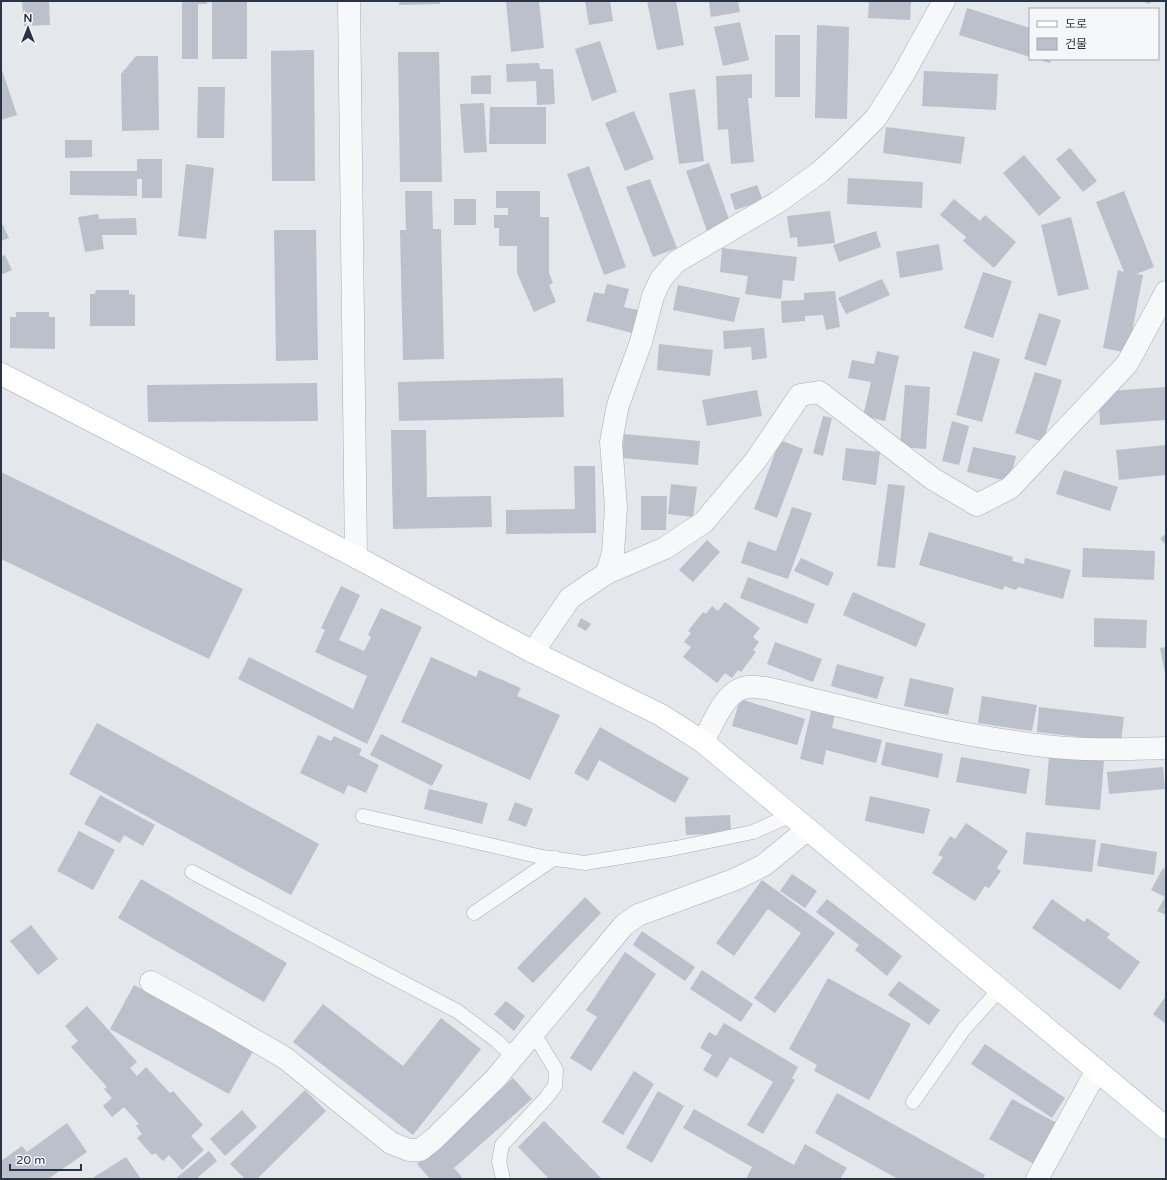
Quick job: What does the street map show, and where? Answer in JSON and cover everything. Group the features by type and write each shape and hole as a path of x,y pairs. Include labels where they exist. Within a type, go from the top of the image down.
{"street":[{"path":"349,1 356,557"},
{"path":"607,572 613,553 616,507 611,442 618,405 641,342 653,296 661,280 676,262 778,202 820,172 848,146 876,118 906,69 944,1"},
{"path":"533,652 570,598 607,572 665,548 704,522 756,460 800,395 819,392 933,479 977,505 1010,488 1127,364 1166,292"},
{"path":"1,374 356,557 533,652 661,715 703,742 1166,1128"},
{"path":"703,742 724,702 736,690 748,686 770,689 924,726 993,739 1046,746 1111,750 1166,748"},
{"path":"151,982 285,1058 391,1143 408,1150 420,1150 434,1139 495,1079 624,925 638,915 743,875 764,865 808,829"},
{"path":"1037,1179 1097,1070"}],"lane":[{"path":"363,816 555,858 585,863 676,848 753,832 791,815"},
{"path":"474,913 555,858"},
{"path":"192,872 457,1011 497,1041 514,1058"},
{"path":"913,1102 964,1029 1000,989"},
{"path":"503,1179 499,1161 502,1145 546,1098 555,1086 556,1070 534,1034"}],"building":[{"path":"22,1 49,1 50,25 24,26"},
{"path":"182,1 207,1 207,4 198,4 198,59 182,59"},
{"path":"247,1 247,59 212,59 212,2"},
{"path":"399,1 440,1 440,4 399,5"},
{"path":"506,1 539,1 544,48 511,52"},
{"path":"585,1 610,1 613,21 589,25"},
{"path":"647,1 676,1 684,45 657,50"},
{"path":"709,1 738,1 740,12 711,17"},
{"path":"869,1 911,1 910,20 868,18"},
{"path":"1140,1 1151,1 1150,4"},
{"path":"967,8 1029,28 1029,57 959,35"},
{"path":"740,22 749,60 723,66 714,27"},
{"path":"817,25 849,27 847,119 815,118"},
{"path":"775,35 800,35 800,97 775,97"},
{"path":"600,41 617,92 592,101 575,49"},
{"path":"314,50 315,181 272,181 271,51"},
{"path":"398,52 439,52 442,182 400,182"},
{"path":"136,56 158,56 159,130 122,131 121,74"},
{"path":"1041,60 1051,60 1050,63"},
{"path":"539,63 540,69 553,69 555,104 537,105 536,81 507,82 506,64"},
{"path":"1,67 17,115 1,120"},
{"path":"924,71 998,74 996,110 922,106"},
{"path":"752,74 752,98 748,98 754,162 731,164 728,129 718,130 716,76"},
{"path":"491,75 491,94 471,94 471,76"},
{"path":"198,87 225,87 224,138 197,138"},
{"path":"695,89 704,161 679,164 669,93"},
{"path":"484,103 487,152 464,153 460,104"},
{"path":"490,107 546,107 546,144 489,144"},
{"path":"634,111 654,159 625,171 605,123"},
{"path":"886,127 965,137 961,164 883,153"},
{"path":"65,140 92,140 92,157 65,158"},
{"path":"1070,148 1097,181 1083,192 1056,159"},
{"path":"1024,155 1061,198 1039,216 1003,173"},
{"path":"137,159 162,159 162,198 142,198 142,179 137,179 137,196 70,195 70,171 137,171"},
{"path":"709,163 731,225 708,234 686,171"},
{"path":"186,164 214,168 206,239 178,236"},
{"path":"589,166 626,267 604,275 567,174"},
{"path":"848,178 923,182 922,208 847,204"},
{"path":"650,179 677,248 653,257 626,187"},
{"path":"757,185 763,201 735,210 730,194"},
{"path":"405,191 432,191 433,229 441,229 444,359 403,360 400,230 406,230"},
{"path":"496,191 540,191 540,217 549,217 549,273 553,283 549,285 556,302 534,312 517,273 517,246 499,246 499,228 494,228 494,215 508,215 508,208 496,208"},
{"path":"1124,191 1154,267 1136,274 1143,275 1128,353 1103,348 1118,270 1124,272 1096,202"},
{"path":"454,199 476,199 476,225 454,225"},
{"path":"954,199 980,221 985,215 1016,242 994,268 963,241 966,237 940,215"},
{"path":"830,211 835,243 798,247 797,237 790,238 787,216"},
{"path":"98,214 99,219 136,218 137,235 102,235 104,249 85,252 78,217"},
{"path":"1071,217 1089,289 1058,296 1041,225"},
{"path":"1,225 3,225 9,238 1,241"},
{"path":"274,230 316,230 318,360 276,361"},
{"path":"876,231 881,247 839,262 833,245"},
{"path":"939,244 943,270 900,278 896,252"},
{"path":"722,248 797,257 794,281 783,280 781,299 745,294 748,276 720,272"},
{"path":"5,255 12,270 1,275 1,257"},
{"path":"983,272 1012,281 993,338 964,328"},
{"path":"882,279 890,295 846,314 838,298"},
{"path":"607,284 629,289 624,307 638,310 632,333 586,321 594,292 604,294"},
{"path":"678,285 740,298 734,322 673,310"},
{"path":"96,290 129,290 129,294 135,295 135,326 90,326 90,294 95,294"},
{"path":"835,291 840,327 826,330 823,315 805,316 805,321 782,323 781,301 804,300 804,293"},
{"path":"16,312 49,312 49,317 55,317 55,349 10,348 10,317 16,317"},
{"path":"1039,313 1061,320 1046,366 1024,359"},
{"path":"764,328 767,358 752,360 751,347 724,349 723,331"},
{"path":"659,344 713,350 710,376 657,370"},
{"path":"877,351 899,356 885,421 863,416 871,382 848,378 852,360 874,364"},
{"path":"973,351 1000,359 982,422 956,415"},
{"path":"1035,372 1062,380 1043,442 1015,433"},
{"path":"563,378 564,417 399,421 398,382"},
{"path":"317,383 318,421 148,422 147,385"},
{"path":"905,385 930,387 926,449 900,447"},
{"path":"1166,387 1166,420 1100,425 1099,401 1109,391"},
{"path":"757,390 762,416 707,426 702,400"},
{"path":"823,416 832,418 823,456 813,453"},
{"path":"952,421 969,426 959,465 942,461"},
{"path":"391,430 426,430 427,497 491,496 492,527 393,529"},
{"path":"624,434 700,441 698,465 622,458"},
{"path":"780,440 803,449 777,518 754,509"},
{"path":"1166,445 1166,475 1119,480 1116,450"},
{"path":"973,447 1016,456 1012,472 1003,480 967,472"},
{"path":"846,448 880,452 876,485 842,480"},
{"path":"574,466 595,466 596,533 506,534 506,510 575,509"},
{"path":"1064,470 1118,487 1110,511 1056,494"},
{"path":"1,472 243,589 209,659 1,559"},
{"path":"671,484 697,487 693,517 668,514"},
{"path":"888,484 905,486 895,568 877,566"},
{"path":"641,496 667,496 666,530 641,530"},
{"path":"792,507 812,513 788,579 741,563 748,541 776,551"},
{"path":"929,532 1013,557 1012,561 1024,564 1025,558 1071,570 1063,599 1018,587 1016,590 1004,586 1003,590 919,565"},
{"path":"1166,533 1166,545 1160,539"},
{"path":"707,540 720,552 693,582 679,570"},
{"path":"1083,548 1155,551 1154,580 1082,577"},
{"path":"801,558 834,573 828,586 794,571"},
{"path":"748,577 815,604 807,624 740,598"},
{"path":"341,586 360,595 339,640 364,651 371,637 368,635 381,608 422,627 367,744 238,679 249,657 353,709 367,676 315,652 325,630 321,628"},
{"path":"853,592 926,624 916,647 843,615"},
{"path":"725,602 760,628 753,637 759,642 753,650 756,652 741,672 738,670 732,678 725,673 717,683 683,657 691,647 684,642 691,633 688,631 703,612 706,614 712,606 718,611"},
{"path":"581,618 591,624 586,631 577,626"},
{"path":"1094,618 1147,620 1146,648 1094,647"},
{"path":"775,642 822,659 813,682 767,664"},
{"path":"1166,647 1166,673 1165,673 1160,648"},
{"path":"431,657 476,677 479,670 521,688 517,696 560,715 530,780 401,722"},
{"path":"837,664 884,677 877,699 831,686"},
{"path":"910,678 954,688 948,715 904,706"},
{"path":"982,696 1037,705 1032,731 978,723"},
{"path":"740,699 805,719 797,745 732,726"},
{"path":"1039,707 1124,717 1121,742 1037,732"},
{"path":"812,708 835,714 832,728 882,740 876,763 826,750 823,765 800,759"},
{"path":"97,723 319,844 291,895 69,774"},
{"path":"600,727 689,778 675,803 599,760 588,781 574,773"},
{"path":"381,734 443,765 432,786 370,755"},
{"path":"318,735 331,741 334,736 362,749 359,755 379,765 366,793 348,785 344,794 300,773"},
{"path":"886,742 943,754 938,778 881,765"},
{"path":"1049,756 1104,761 1100,810 1045,805"},
{"path":"961,757 1030,769 1026,794 956,782"},
{"path":"1163,767 1165,789 1109,794 1107,772"},
{"path":"429,789 488,803 482,824 424,809"},
{"path":"100,795 155,825 143,846 124,835 120,843 84,824"},
{"path":"870,796 930,809 924,834 865,821"},
{"path":"515,802 533,809 526,827 508,820"},
{"path":"730,815 731,833 686,835 685,817"},
{"path":"966,823 1008,851 997,868 1001,871 989,888 985,886 975,901 932,873 943,857 938,855 950,836 955,839"},
{"path":"79,831 115,850 93,890 57,871"},
{"path":"1026,832 1096,840 1092,872 1023,864"},
{"path":"1101,843 1157,852 1154,875 1097,866"},
{"path":"1163,868 1166,870 1166,915 1157,911 1165,897 1151,890"},
{"path":"792,874 817,891 805,908 780,891"},
{"path":"141,879 287,963 264,1002 118,918"},
{"path":"762,880 835,933 775,1013 754,998 801,933 768,909 734,956 716,943"},
{"path":"585,897 601,913 533,983 517,968"},
{"path":"827,899 902,956 887,976 855,950 859,945 816,912"},
{"path":"1052,899 1084,922 1087,918 1110,934 1107,938 1140,962 1120,990 1032,928"},
{"path":"31,925 58,959 38,975 10,941"},
{"path":"642,931 695,967 685,981 633,945"},
{"path":"625,952 656,974 591,1071 570,1058 597,1017 586,1010"},
{"path":"702,970 753,1004 741,1022 690,989"},
{"path":"828,978 911,1024 869,1100 814,1071 817,1065 789,1049"},
{"path":"899,981 940,1010 929,1025 888,995"},
{"path":"134,985 253,1051 229,1094 110,1029"},
{"path":"1166,996 1166,1024 1153,1014"},
{"path":"506,1001 525,1016 514,1031 494,1014"},
{"path":"323,1004 403,1066 441,1018 481,1049 413,1135 293,1042"},
{"path":"87,1006 137,1062 130,1068 137,1076 146,1067 170,1093 173,1091 203,1125 191,1136 204,1150 182,1170 169,1155 163,1161 155,1153 152,1155 137,1138 142,1134 136,1126 139,1124 124,1107 112,1117 103,1106 112,1098 104,1089 107,1087 71,1047 78,1041 65,1026"},
{"path":"724,1023 798,1067 792,1078 795,1080 763,1134 747,1125 773,1082 730,1057 717,1078 703,1070 712,1055 700,1048 709,1032 716,1036"},
{"path":"985,1044 1065,1098 1052,1118 971,1064"},
{"path":"634,1071 654,1084 623,1135 602,1122"},
{"path":"513,1078 532,1099 454,1168 462,1177 459,1179 430,1179 417,1164"},
{"path":"305,1090 326,1111 257,1179 245,1179 230,1164"},
{"path":"658,1091 684,1106 652,1163 626,1148"},
{"path":"837,1093 985,1175 983,1179 898,1179 815,1133"},
{"path":"1012,1099 1057,1123 1034,1164 989,1139"},
{"path":"694,1109 794,1165 805,1144 847,1168 840,1179 746,1179 752,1167 683,1128"},
{"path":"242,1110 257,1127 225,1156 210,1139"},
{"path":"544,1121 602,1179 549,1179 518,1147"},
{"path":"67,1123 87,1152 48,1179 1,1179 1,1161 22,1146 27,1152"},
{"path":"209,1151 217,1161 196,1179 175,1179"},
{"path":"126,1157 141,1179 91,1179"}]}
